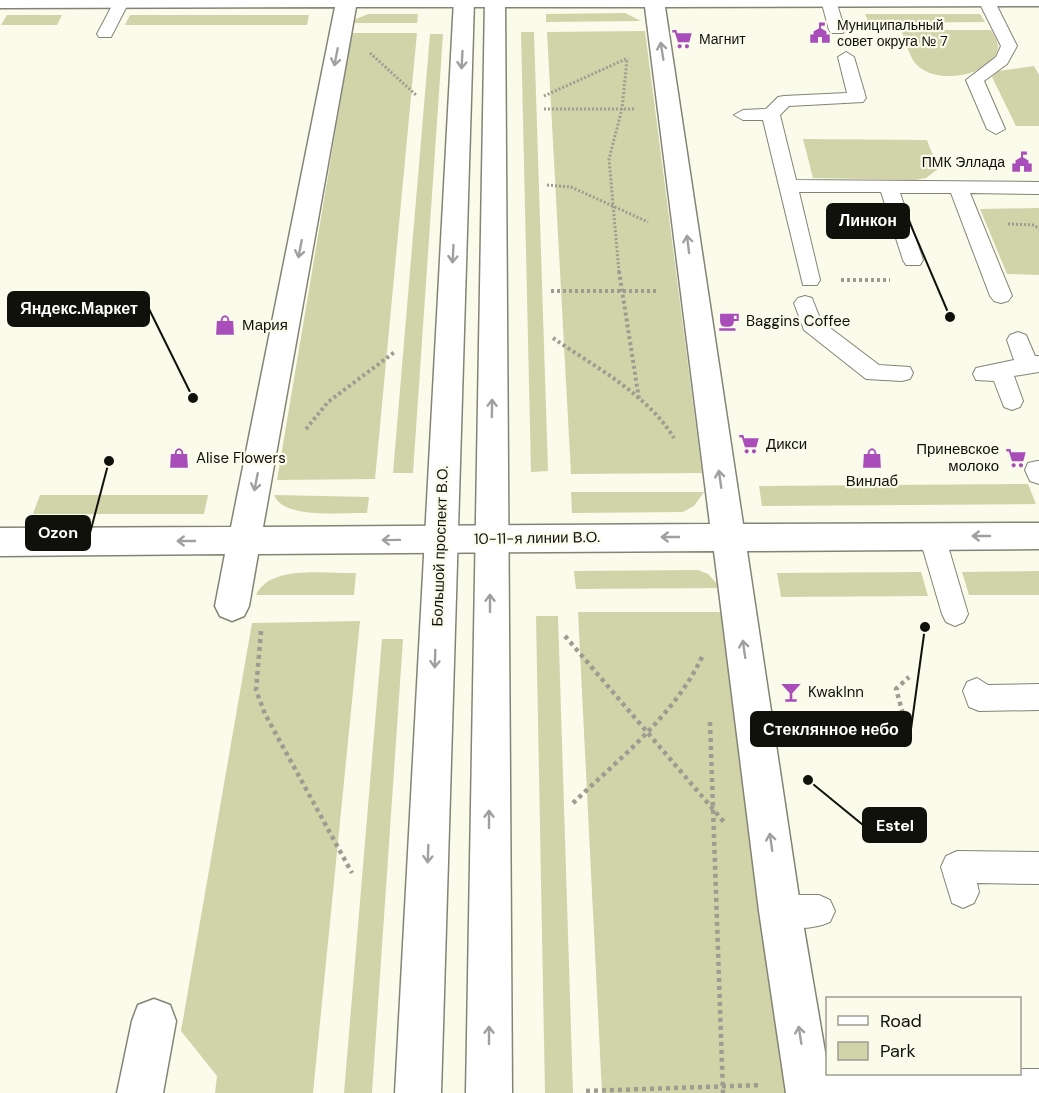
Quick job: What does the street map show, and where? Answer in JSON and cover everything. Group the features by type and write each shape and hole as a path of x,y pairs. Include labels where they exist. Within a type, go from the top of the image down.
{"street":[{"path":"654,0 676,112 703,291 729,537 780,911 808,1090"},
{"path":"2,4 121,2 345,9 480,1 1039,0"},
{"path":"480,1 490,539 489,1093"},
{"name":"Большой проспект В.О.","path":"418,1093 440,539 480,1"},
{"path":"232,606 345,9"},
{"name":"10-11-я линии В.О.","path":"0,542 1039,536"},
{"path":"140,1093 154,1021"}],"lane":[{"path":"986,0 1010,43 1010,52 1004,61 975,80 996,129"},
{"path":"828,1 837,30"},
{"path":"105,34 121,2"},
{"path":"743,115 771,114 784,101 856,98 846,57"},
{"path":"771,114 810,280"},
{"path":"1012,167 1030,187"},
{"path":"788,186 1030,187"},
{"path":"889,187 913,260"},
{"path":"958,187 1000,296"},
{"path":"805,303 812,325 874,373 902,373"},
{"path":"1012,401 993,374 1033,364 1018,340"},
{"path":"932,537 955,614"},
{"path":"977,691 980,698 1039,697"},
{"path":"963,892 957,867 1039,868"},
{"path":"780,911 819,911"},
{"path":"808,1090 1039,1087"}],"path":[{"path":"345,9 416,95"},
{"path":"544,96 637,54"},
{"path":"627,59 622,109 609,159 621,291 639,399"},
{"path":"544,109 676,112"},
{"path":"547,185 571,187 652,223"},
{"path":"810,280 893,280"},
{"path":"551,291 703,291"},
{"path":"553,338 639,399 671,431 675,440"},
{"path":"305,431 328,402 396,351"},
{"path":"262,628 256,690 265,714 352,873"},
{"path":"565,636 726,824"},
{"path":"573,803 645,731 692,679 706,647 706,658"},
{"path":"905,721 896,689 909,677"},
{"path":"709,716 723,1093"},
{"path":"586,1091 776,1085 808,1090"}],"green space":[{"path":"625,13 641,21 546,22 546,14"},
{"path":"368,14 418,14 417,23 353,23 356,19"},
{"path":"865,14 980,14 985,22 869,23"},
{"path":"7,15 62,15 57,25 1,25"},
{"path":"130,15 309,15 307,25 125,25"},
{"path":"901,30 991,30 998,47 994,57 987,65 976,71 964,75 937,75 925,71 916,64"},
{"path":"645,31 702,473 571,474 547,32"},
{"path":"521,32 534,32 548,471 531,472"},
{"path":"352,33 417,33 375,479 277,480"},
{"path":"430,34 443,34 413,473 393,473"},
{"path":"1034,66 1039,75 1039,126 1016,126 992,77 998,71"},
{"path":"803,139 927,140 938,169 926,178 915,180 813,178"},
{"path":"1039,208 1039,275 1007,274 980,209"},
{"path":"1028,484 1036,504 762,506 759,486"},
{"path":"571,492 704,492 694,506 683,512 572,513"},
{"path":"40,495 208,495 204,514 33,514"},
{"path":"274,495 369,497 367,513 315,513 289,508 280,503"},
{"path":"698,570 708,574 721,588 576,589 574,571"},
{"path":"1039,571 1039,595 969,595 962,572"},
{"path":"315,572 356,573 354,595 256,595 263,585 286,575"},
{"path":"921,572 928,596 781,597 777,573"},
{"path":"578,612 722,612 786,1093 602,1093"},
{"path":"536,616 558,616 573,1093 545,1093"},
{"path":"360,621 313,1093 215,1093 217,1076 181,1031 252,623"},
{"path":"382,639 403,639 372,1093 344,1093"}],"place":[{"name":"Муниципальный совет округа № 7","path":"820,33"},
{"name":"Магнит","path":"682,39"},
{"name":"ПМК Эллада","path":"1022,162"},
{"name":"Линкон","path":"950,317"},
{"name":"Baggins Coffee","path":"729,321"},
{"name":"Мария","path":"225,325"},
{"name":"Яндекс.Маркет","path":"193,398"},
{"name":"Дикси","path":"749,444"},
{"name":"Alise Flowers","path":"179,458"},
{"name":"Винлаб","path":"872,458"},
{"name":"Приневское молоко","path":"1016,458"},
{"name":"Ozon","path":"109,461"},
{"name":"Стеклянное небо","path":"925,627"},
{"name":"KwakInn","path":"791,692"},
{"name":"Estel","path":"808,780"}]}
